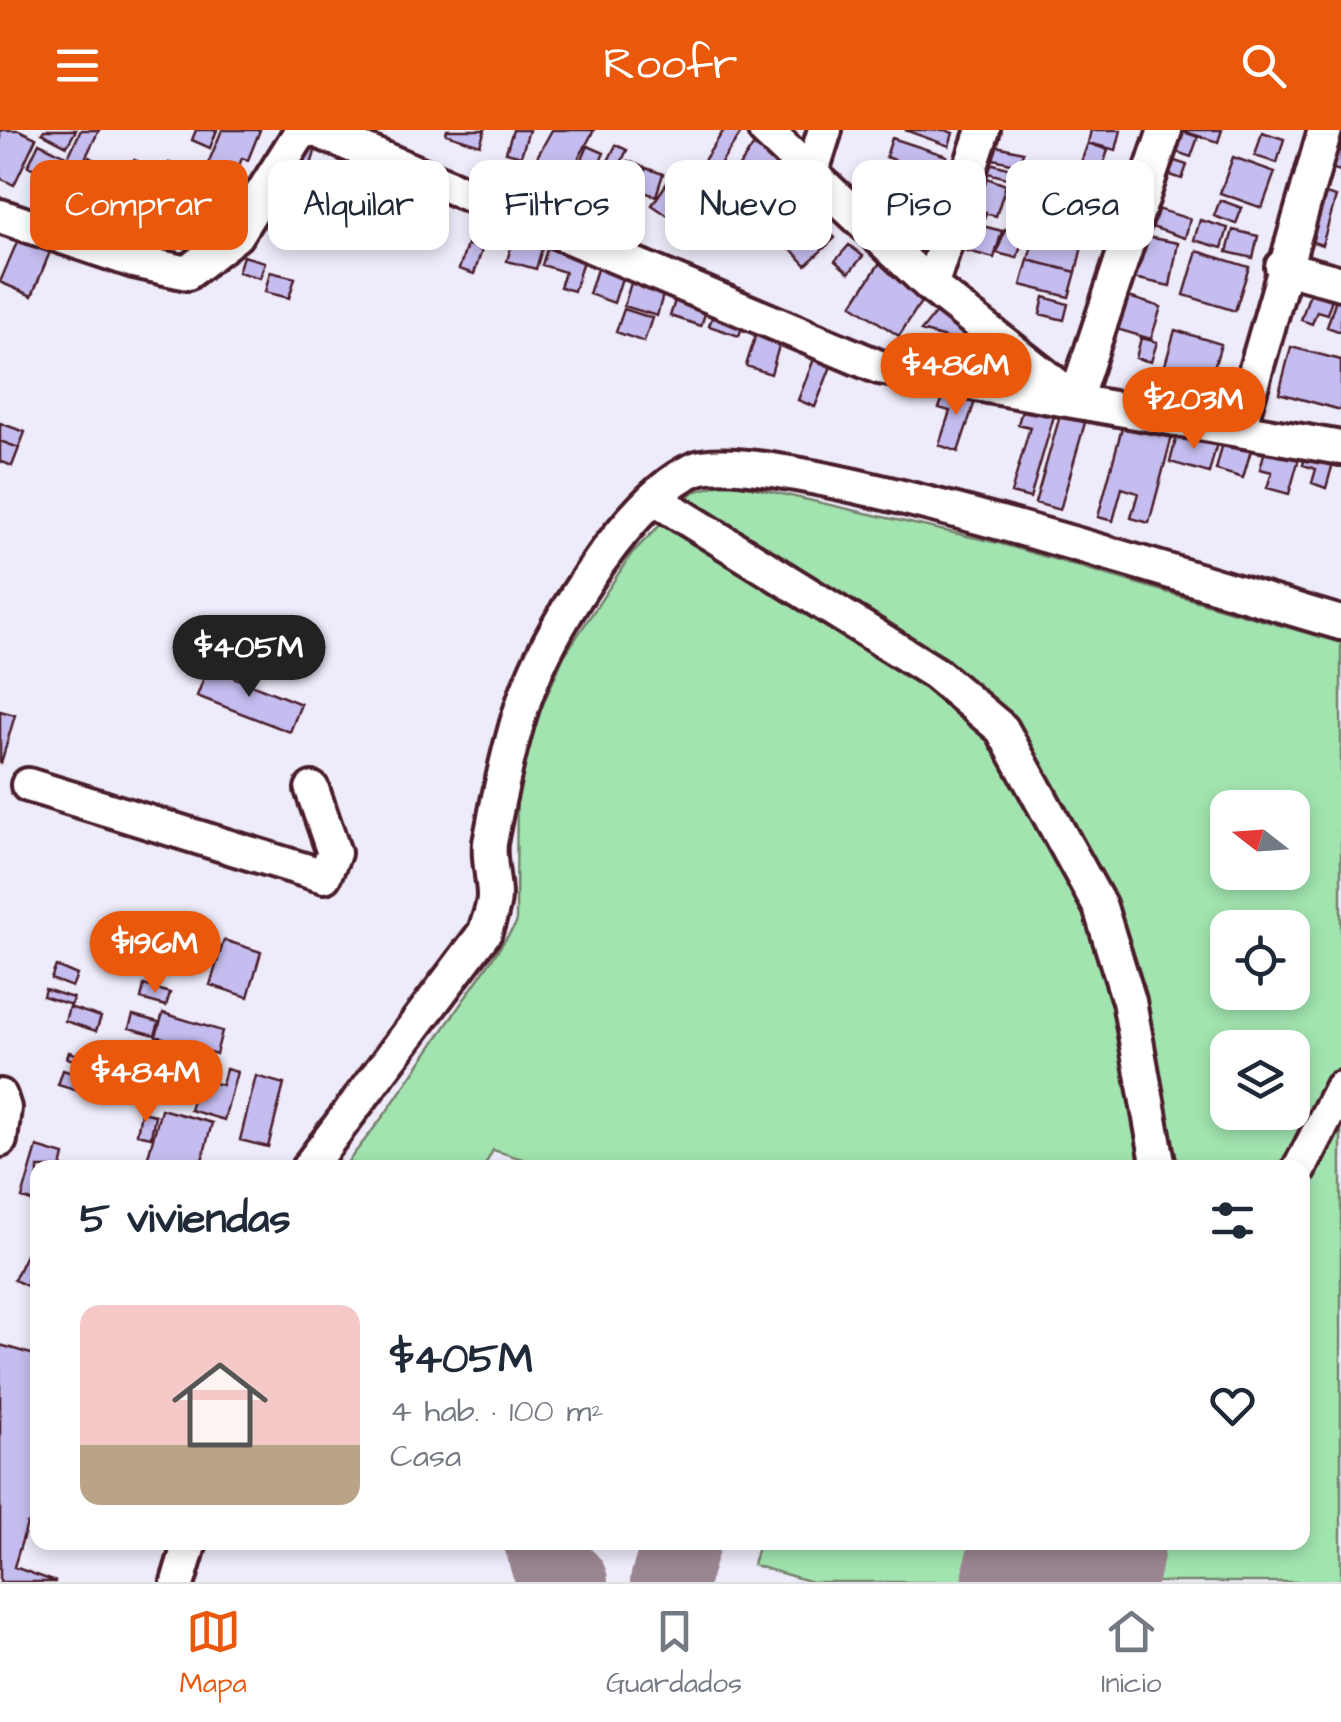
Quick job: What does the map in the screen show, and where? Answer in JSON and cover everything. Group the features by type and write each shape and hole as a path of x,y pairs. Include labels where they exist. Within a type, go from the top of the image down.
{"street":[{"path":"0,216 134,261 187,273 236,235 302,130"},
{"path":"315,130 362,140 879,367 1341,448"},
{"path":"764,130 799,160"},
{"path":"815,160 825,130"},
{"path":"931,286 983,130"},
{"path":"1076,400 1164,130"},
{"path":"1240,428 1282,268 1328,130 1341,133"},
{"path":"832,190 931,286 1076,400"},
{"path":"1282,268 1341,284"},
{"path":"314,1160 485,932 494,900 489,847 530,685 558,622 655,499 699,466 754,468 821,478 1341,624"},
{"path":"655,499 934,673 1002,729 1100,907 1129,1002 1157,1160"},
{"path":"28,784 324,876 331,870 334,853 312,789"},
{"path":"1304,1160 1341,1088"},
{"path":"0,1096 4,1108 0,1140"},
{"path":"178,1582 188,1550"}],"green space":[{"path":"729,482 998,543 1341,643 1341,1582 1124,1582 1133,1550 1310,1550 1310,1160 526,1160 493,1150 488,1160 349,1160 516,924 517,764 564,656 632,553 693,492"},
{"path":"757,1550 996,1550 987,1582 812,1582 753,1565"}],"building":[{"path":"0,130 19,130 36,138 14,185 0,178"},
{"path":"76,130 67,146 42,133"},
{"path":"81,130 99,130 84,160 67,160"},
{"path":"196,130 217,130 210,148 192,140"},
{"path":"222,130 260,130 248,160 210,160"},
{"path":"290,130 320,135 312,160 286,160"},
{"path":"447,130 485,130 480,145 446,134"},
{"path":"513,130 529,130 521,156 506,152"},
{"path":"552,130 594,130 578,160 535,160"},
{"path":"724,130 743,130 723,160 704,160"},
{"path":"905,130 945,130 953,133 949,146"},
{"path":"1091,130 1121,130 1116,150 1088,143"},
{"path":"1178,130 1198,137 1191,157 1159,146"},
{"path":"1179,130 1222,130 1218,142"},
{"path":"1262,132 1284,139 1277,163 1255,156"},
{"path":"760,136 784,153 779,160 744,160"},
{"path":"1337,137 1341,138 1341,171 1329,168"},
{"path":"892,138 947,156 946,160 886,157"},
{"path":"39,143 68,157 67,160 31,160"},
{"path":"983,143 1023,152 1021,160 1006,162 980,156"},
{"path":"1088,143 1108,150 1105,160 1082,160"},
{"path":"616,145 627,150 622,160 608,160"},
{"path":"588,146 604,153 601,160 582,160"},
{"path":"1160,156 1187,165 1182,179 1155,170"},
{"path":"1233,157 1275,172 1262,208 1220,193"},
{"path":"986,162 1006,168 1006,178 986,172"},
{"path":"645,170 663,174 656,196 645,193"},
{"path":"987,178 1006,185 996,216 986,213"},
{"path":"665,186 665,214 652,205"},
{"path":"1312,190 1336,197 1322,245 1297,237"},
{"path":"1220,200 1242,208 1236,224 1214,216"},
{"path":"1154,208 1190,219 1185,238 1154,228"},
{"path":"1200,220 1228,228 1222,248 1194,240"},
{"path":"986,227 1002,231 994,258 964,250 986,250"},
{"path":"23,228 30,231 30,250 51,250 32,296 0,282"},
{"path":"1006,229 1006,250 1019,250 1017,258 997,253"},
{"path":"1233,230 1258,236 1253,258 1227,252"},
{"path":"1154,238 1178,243 1170,286 1134,278 1139,250 1154,250"},
{"path":"467,245 469,250 482,250 474,274 459,269"},
{"path":"849,245 863,256 849,273 835,261"},
{"path":"510,250 542,250 536,269 507,261"},
{"path":"547,250 586,250 574,291 560,287 565,272 542,265"},
{"path":"592,250 630,253 614,303 589,294 598,266 588,263"},
{"path":"792,250 822,250 806,265"},
{"path":"1031,250 1081,250 1076,272 1028,260"},
{"path":"1197,251 1249,267 1235,311 1184,295"},
{"path":"243,256 265,262 260,278 238,272"},
{"path":"638,260 670,270 657,316 624,306"},
{"path":"1028,260 1076,272 1069,297 1021,285"},
{"path":"881,261 928,291 899,336 852,305"},
{"path":"1317,271 1339,278 1327,314 1317,311 1312,324 1301,320"},
{"path":"270,272 295,278 289,298 265,292"},
{"path":"1341,283 1341,332 1327,327"},
{"path":"680,285 711,295 701,326 670,316"},
{"path":"723,286 753,297 739,336 709,326"},
{"path":"1116,293 1161,307 1151,339 1106,326"},
{"path":"1044,297 1068,304 1064,320 1040,314"},
{"path":"946,300 986,330 976,347 921,331"},
{"path":"624,309 652,318 644,342 616,332"},
{"path":"760,321 784,328 771,374 746,366"},
{"path":"1175,330 1221,344 1211,378 1165,365"},
{"path":"1141,338 1157,342 1151,362 1136,358"},
{"path":"808,339 837,351 815,407 798,400 814,359 803,354"},
{"path":"1291,347 1341,360 1341,410 1279,393"},
{"path":"947,388 976,398 958,452 939,445 950,411 939,408"},
{"path":"1025,400 1056,409 1030,498 1011,493 1030,427 1018,424"},
{"path":"1127,409 1176,421 1149,523 1131,518 1138,493 1122,488 1113,521 1098,517"},
{"path":"1061,412 1086,419 1060,510 1035,503"},
{"path":"0,423 25,432 19,448 0,441"},
{"path":"1178,432 1217,443 1209,473 1170,462"},
{"path":"1225,435 1253,443 1243,478 1216,470"},
{"path":"1269,435 1303,444 1289,494 1267,488 1272,472 1260,469"},
{"path":"0,441 19,448 12,466 0,461"},
{"path":"1308,448 1335,456 1326,488 1312,483 1316,469 1303,465"},
{"path":"208,667 301,704 290,732 197,696"},
{"path":"0,711 15,715 1,763 0,763"},
{"path":"224,940 261,952 248,997 210,985"},
{"path":"56,966 77,975 72,987 51,979"},
{"path":"144,985 170,993 166,1006 141,999"},
{"path":"45,989 73,998 71,1005 43,996"},
{"path":"69,1007 101,1017 96,1031 65,1021"},
{"path":"163,1013 222,1031 216,1054 156,1036"},
{"path":"133,1015 159,1022 155,1035 129,1028"},
{"path":"160,1048 183,1057 180,1063 157,1054"},
{"path":"69,1052 124,1069 122,1075 67,1058"},
{"path":"134,1057 152,1062 150,1075 131,1070"},
{"path":"162,1058 185,1065 182,1076 158,1069"},
{"path":"226,1069 237,1072 224,1120 190,1110 199,1079 222,1085"},
{"path":"63,1070 109,1085 105,1099 58,1085"},
{"path":"256,1076 284,1084 268,1147 240,1140"},
{"path":"161,1109 212,1123 202,1160 147,1160"},
{"path":"141,1112 155,1115 151,1137 137,1134"},
{"path":"37,1147 64,1155 63,1160 33,1160"},
{"path":"30,1171 30,1200 22,1198"},
{"path":"30,1247 30,1287 14,1280"},
{"path":"0,1345 30,1354 30,1525 27,1524 14,1567 56,1582 0,1582"}],"taxiway":[{"path":"545,1550 549,1563 569,1582"},
{"path":"669,1582 679,1550"}],"runway":[{"path":"1058,1582 1067,1550"}]}
